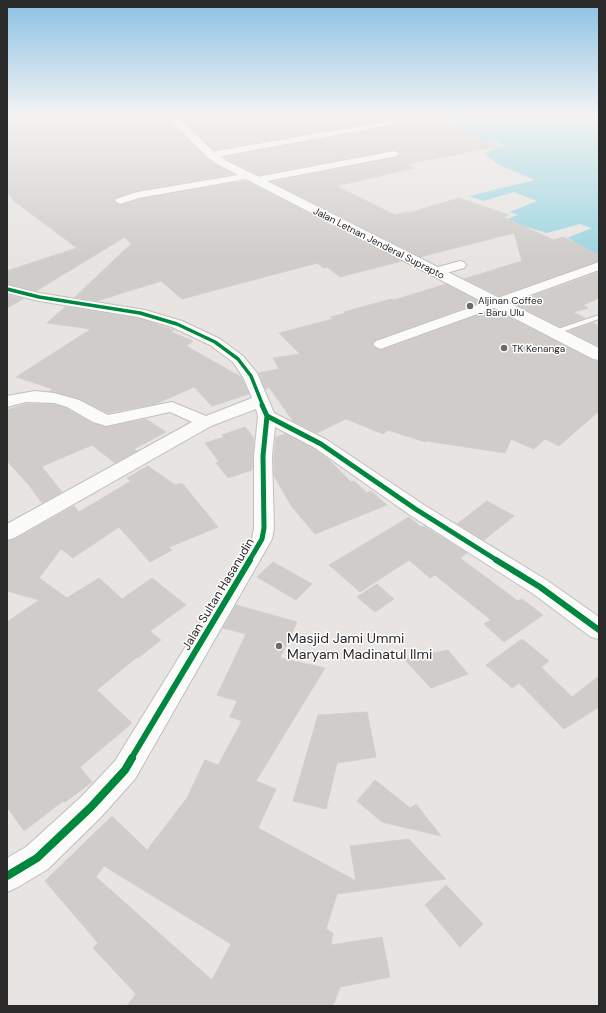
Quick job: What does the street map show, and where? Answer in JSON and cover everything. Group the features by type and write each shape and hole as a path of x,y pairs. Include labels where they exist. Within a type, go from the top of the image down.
{"main road":[{"name":"Jalan Letnan Jenderal Suprapto","path":"224,162 599,355"}],"street":[{"path":"120,201 137,195 253,178 345,162"},
{"path":"436,272 460,265"},
{"path":"381,344 599,266"},
{"name":"Jalan Sultan Hasanudin","path":"7,289 46,298 140,313 177,324 215,342 238,359 250,376 264,409 264,528 262,539 125,770 90,807 37,858 7,876"},
{"path":"7,402 27,396 62,400 83,408 106,422 172,407 205,422"},
{"path":"7,533 205,422 264,409 321,444 417,510 540,587 599,630"}],"lane":[{"path":"553,332 599,317"}],"water":[{"path":"495,162 599,162 599,255 581,261 550,251 574,241 567,238 592,228 580,224 547,233 527,227 499,235 499,222 518,215 510,212 537,201 514,192 483,201 469,196 535,180"}],"building":[{"path":"7,162 213,162 233,174 137,191 116,198 114,202 120,205 139,199 246,181 402,261 340,277 327,267 324,268 317,263 182,299 161,281 97,301 75,297 131,244 125,237 36,291 7,284 7,271 77,248 14,201 7,191"},
{"path":"234,162 328,162 259,175"},
{"path":"371,162 416,162 407,164 415,168 336,186 395,215 406,212 409,213 459,198 509,215 503,217 554,240 563,237 599,255 599,261 499,296 464,279 522,261 514,233 420,257 272,182"},
{"path":"599,272 599,298 583,305 588,308 573,312 585,318 560,327 513,303"},
{"path":"446,284 481,302 376,340 372,345 375,348 382,350 494,309 592,360 599,361 599,411 559,446 545,439 534,449 511,439 505,453 425,442 388,430 383,434 346,419 317,433 293,421 269,387 265,389 259,373 279,369 273,358 300,354 279,333 333,319 330,317 346,313 344,312 391,299 394,300"},
{"path":"7,295 23,299 7,308"},
{"path":"65,307 138,318 174,330 171,332 193,341 186,346 241,377 249,394 212,406 194,387 155,404 108,413 80,399 49,391 53,389 16,377 91,329 47,323"},
{"path":"593,323 599,326 599,346 569,331"},
{"path":"26,404 54,404 66,408 92,423 106,427 146,419 166,432 134,449 137,451 115,463 92,445 43,466 42,467 62,492 42,503 28,484 7,461 7,410"},
{"path":"245,427 254,438 252,470 228,478 216,463 219,462 205,443 224,437 222,435"},
{"path":"286,434 314,449 328,459 351,482 354,481 367,493 371,491 387,505 315,534 292,507 274,476 276,437"},
{"path":"148,466 175,485 182,483 218,527 169,547 172,550 150,562 119,527 73,558 61,549 39,578 67,598 99,578 122,599 152,578 186,605 150,631 161,640 138,658 137,657 97,690 132,723 80,767 92,782 65,802 63,801 24,831 7,807 7,622 39,600 7,591 7,541 15,539 74,506 79,512 131,481 127,478"},
{"path":"487,501 514,516 484,540 457,524"},
{"path":"409,517 421,527 424,526 467,553 460,558 518,601 522,599 543,615 504,642 484,624 491,620 435,575 430,578 409,560 360,592 329,565"},
{"path":"273,562 312,584 296,600 257,577"},
{"path":"377,584 394,599 375,612 357,597"},
{"path":"236,605 297,622 280,658 325,668 256,781 276,789 258,828 356,881 350,846 409,839 446,879 337,894 326,929 333,933 331,945 382,937 390,977 340,987 333,1006 127,1006 136,994 93,948 98,943 45,881 112,816 147,850 187,798 205,760 218,765 242,721 230,717 237,701 217,695 246,634 223,628","holes":["104,866 231,944 212,980 96,877"]},
{"path":"522,639 549,661 541,667 572,697 599,676 599,707 564,729 519,683 512,688 486,665"},
{"path":"448,650 468,674 431,688 404,659"},
{"path":"367,712 376,757 337,763 326,809 293,801 318,715"},
{"path":"375,780 410,808 416,804 441,836 382,822 357,801"},
{"path":"446,885 483,924 460,947 425,905"}],"cycle path":[{"path":"7,289 39,297 140,313 177,324 215,342 238,359 251,376 267,416 263,456 264,528 262,539 125,770 91,807 37,858 7,876"},
{"path":"267,416 321,444 417,510 540,587 599,630"}],"place":[{"name":"Aljinan Coffee - Baru Ulu","path":"470,306"},
{"name":"TK Kenanga","path":"504,348"},
{"name":"Masjid Jami Ummi Maryam Madinatul Ilmi","path":"279,646"}]}
